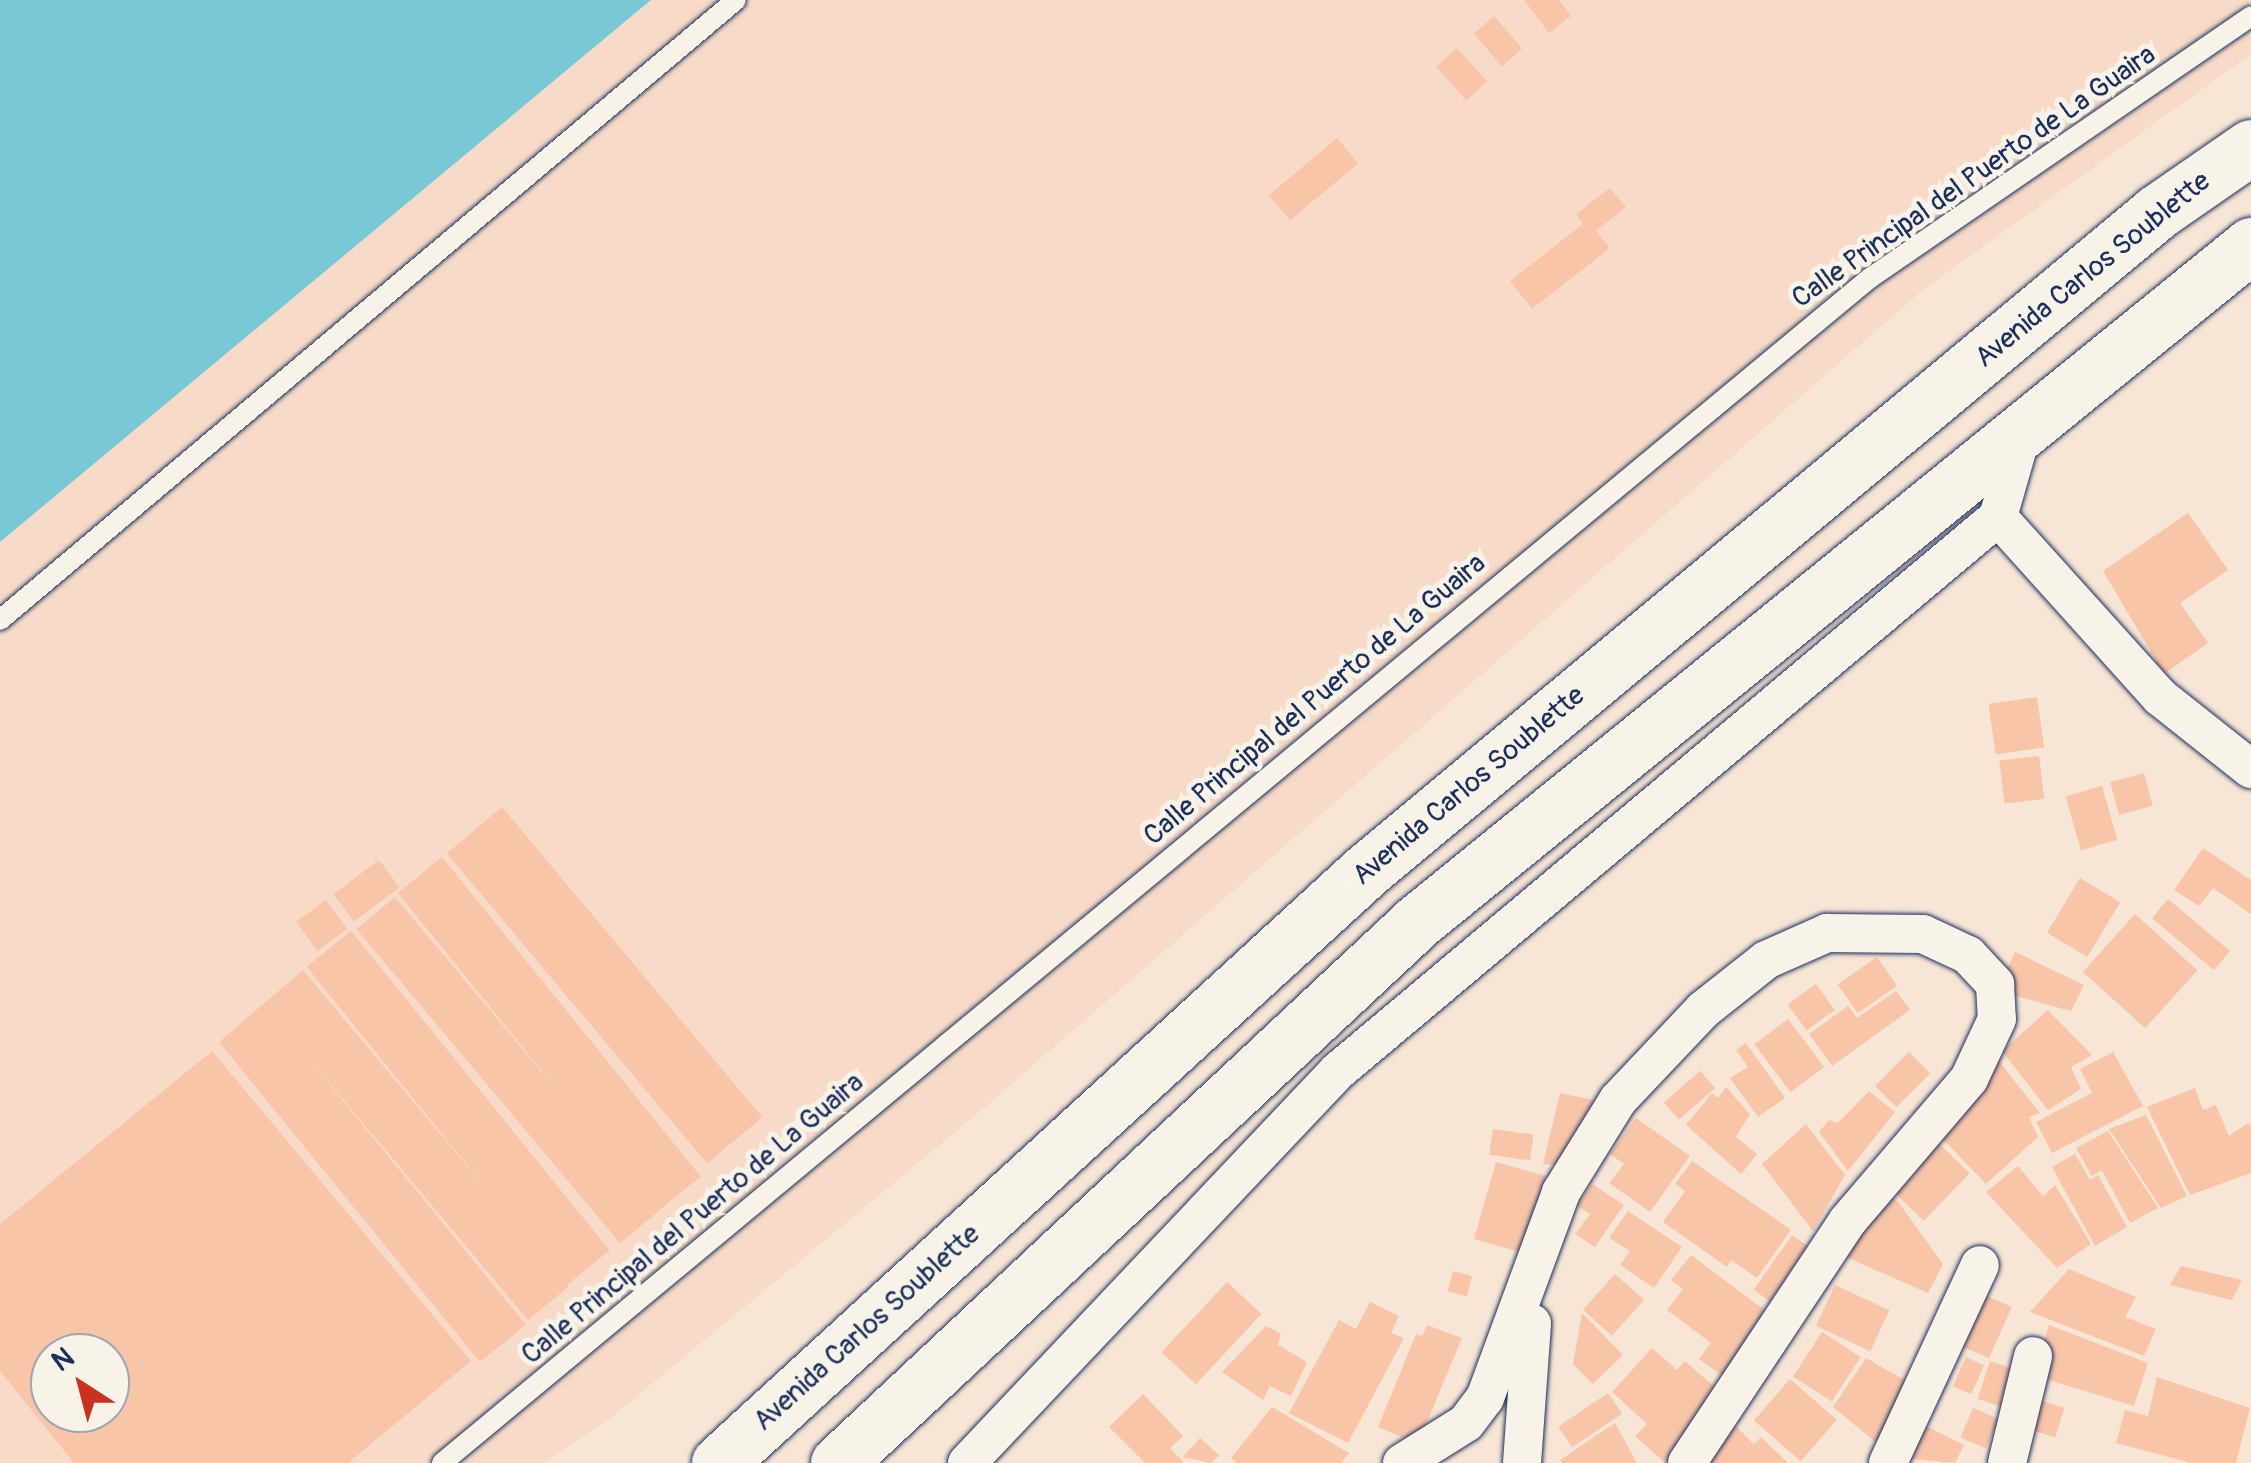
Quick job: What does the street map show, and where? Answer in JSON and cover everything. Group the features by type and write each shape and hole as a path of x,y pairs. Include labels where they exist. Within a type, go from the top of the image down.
{"main road":[{"name":"Avenida Carlos Soublette","path":"720,1463 1368,869 2156,212 2251,147"},
{"path":"838,1463 1418,921 2251,246"}],"street":[{"path":"966,1463 1338,1071 1998,518 2024,427"},
{"path":"1998,518 2160,697 2251,768"},
{"path":"1402,1463 1466,1423 1486,1398 1538,1266 1561,1192 1618,1100 1704,1010 1766,960 1827,934 1923,934 1968,955 1995,984 1997,1020 1970,1080 1847,1222 1687,1463"},
{"path":"1522,1463 1538,1266"},
{"path":"1888,1463 1980,1266"},
{"path":"2007,1463 2033,1356"}],"lane":[{"path":"0,620 736,0"},
{"name":"Calle Principal del Puerto de La Guaira","path":"442,1463 1870,278 2251,16"}],"shaded area":[{"path":"651,0 2251,0 2251,54 1924,289 984,1108 611,1418 543,1463 0,1463 0,542"}],"water":[{"path":"0,0 651,0 0,542"}],"building":[{"path":"1524,0 1559,0 1571,16 1549,33"},
{"path":"1494,16 1522,48 1502,66 1474,34"},
{"path":"1457,48 1487,81 1466,100 1436,67"},
{"path":"1337,138 1358,163 1290,220 1269,195"},
{"path":"1610,188 1626,207 1596,231 1610,248 1532,309 1510,281 1583,224 1576,214"},
{"path":"2188,513 2228,570 2180,603 2208,643 2164,674 2103,571"},
{"path":"2037,697 2044,748 1996,754 1988,704"},
{"path":"2039,756 2044,799 2005,804 1999,761"},
{"path":"2144,773 2153,806 2119,815 2110,782"},
{"path":"2102,786 2117,840 2081,850 2065,796"},
{"path":"502,807 762,1117 707,1164 447,853"},
{"path":"2203,848 2251,880 2251,914 2213,888 2199,906 2174,890"},
{"path":"442,857 701,1176 656,1212 398,893"},
{"path":"379,860 399,887 354,921 333,894"},
{"path":"2080,878 2120,902 2087,957 2047,933"},
{"path":"395,897 659,1211 620,1243 357,929"},
{"path":"2168,899 2230,951 2214,970 2152,918"},
{"path":"326,900 347,929 317,951 296,922"},
{"path":"2135,914 2197,970 2145,1028 2083,972"},
{"path":"351,931 610,1250 565,1286 307,967"},
{"path":"2015,952 2084,985 2071,1011 1997,991"},
{"path":"1877,957 1897,986 1858,1013 1838,985"},
{"path":"303,970 568,1287 528,1320 295,1042 526,1325 480,1362 219,1042"},
{"path":"1816,984 1835,1010 1806,1030 1788,1005"},
{"path":"1896,991 1910,1010 1832,1066 1809,1034 1848,1006 1857,1018"},
{"path":"2048,1010 2092,1055 2071,1067 2081,1089 2048,1110 2002,1051"},
{"path":"1788,1019 1824,1067 1791,1092 1754,1044"},
{"path":"1746,1043 1785,1098 1758,1117 1730,1078 1748,1067 1736,1050"},
{"path":"212,1051 471,1361 348,1463 74,1463 50,1433 130,1433 130,1333 30,1333 30,1408 0,1371 0,1224"},
{"path":"1909,1052 1930,1073 1896,1107 1875,1086"},
{"path":"2113,1052 2143,1106 2052,1153 2036,1122 2092,1093 2080,1069"},
{"path":"1999,1061 2040,1113 2029,1117 2038,1137 1986,1184 1934,1130"},
{"path":"1700,1071 1715,1088 1679,1120 1664,1102"},
{"path":"1726,1087 1750,1114 1736,1137 1757,1154 1741,1174 1686,1125 1712,1093 1718,1098"},
{"path":"2195,1088 2203,1110 2216,1105 2229,1136 2248,1123 2251,1127 2251,1173 2190,1195 2147,1107"},
{"path":"1869,1091 1895,1112 1848,1171 1819,1132 1829,1120 1838,1123"},
{"path":"1560,1093 1599,1101 1588,1138 1553,1165 1543,1164"},
{"path":"2146,1115 2187,1196 2161,1208 2109,1129"},
{"path":"1636,1118 1690,1156 1650,1212 1609,1183 1624,1164 1610,1154"},
{"path":"1806,1124 1845,1175 1813,1231 1762,1164"},
{"path":"1493,1129 1534,1135 1530,1160 1489,1155"},
{"path":"2108,1131 2158,1208 2130,1223 2102,1170 2092,1176 2076,1148"},
{"path":"1930,1135 1970,1173 1924,1221 1884,1182"},
{"path":"2075,1154 2090,1180 2098,1175 2127,1227 2095,1246 2052,1167"},
{"path":"1692,1161 1791,1230 1757,1278 1731,1260 1727,1267 1663,1222 1685,1191 1675,1184"},
{"path":"1496,1162 1546,1176 1524,1253 1474,1239"},
{"path":"2018,1166 2043,1196 2055,1185 2091,1244 2057,1268 1986,1192"},
{"path":"1870,1178 1899,1203 1943,1264 1928,1293 1832,1251"},
{"path":"1592,1184 1624,1205 1595,1247 1575,1234 1590,1214 1577,1206"},
{"path":"1628,1211 1682,1247 1654,1288 1620,1265 1630,1251 1609,1238"},
{"path":"1792,1235 1815,1251 1777,1306 1754,1290"},
{"path":"1691,1255 1774,1317 1727,1379 1699,1359 1711,1343 1667,1310 1683,1289 1671,1280"},
{"path":"2181,1266 2242,1280 2232,1300 2170,1285"},
{"path":"2069,1269 2136,1297 2125,1317 2156,1329 2144,1356 2030,1312"},
{"path":"1453,1271 1472,1276 1467,1296 1448,1291"},
{"path":"1615,1274 1644,1300 1612,1336 1583,1310"},
{"path":"1227,1282 1261,1314 1196,1384 1162,1352"},
{"path":"1835,1285 1889,1310 1870,1351 1816,1326"},
{"path":"1978,1292 2012,1307 1989,1358 1955,1343"},
{"path":"1370,1302 1399,1316 1391,1333 1404,1338 1348,1443 1289,1413 1339,1320 1356,1329"},
{"path":"1582,1313 1623,1355 1593,1384 1573,1364"},
{"path":"1427,1325 1462,1338 1418,1444 1378,1427 1416,1334 1422,1336"},
{"path":"2049,1325 2148,1363 2134,1406 2032,1375"},
{"path":"1266,1326 1281,1334 1278,1345 1307,1362 1291,1396 1270,1386 1263,1400 1222,1372"},
{"path":"1822,1332 1861,1357 1832,1402 1793,1376"},
{"path":"1652,1348 1677,1370 1685,1361 1719,1391 1694,1418 1700,1425 1665,1463 1635,1436 1647,1424 1612,1392"},
{"path":"1966,1357 1984,1365 1971,1394 1953,1386"},
{"path":"1866,1358 1908,1382 1883,1448 1833,1407"},
{"path":"1990,1361 2015,1369 2002,1407 1978,1399"},
{"path":"2157,1377 2250,1408 2236,1463 2191,1463 2116,1443 2125,1410 2148,1416"},
{"path":"1790,1379 1837,1420 1801,1461 1754,1421"},
{"path":"1608,1393 1622,1414 1572,1447 1558,1427"},
{"path":"1143,1394 1183,1436 1170,1448 1184,1463 1145,1463 1109,1427"},
{"path":"2029,1397 2064,1408 2055,1437 2020,1427"},
{"path":"1272,1407 1349,1453 1341,1463 1237,1463 1231,1458"},
{"path":"1973,1408 1999,1419 1986,1448 1960,1437"},
{"path":"1730,1421 1754,1444 1761,1437 1788,1463 1699,1463"},
{"path":"1615,1423 1637,1463 1562,1463 1560,1460"},
{"path":"1920,1423 1964,1445 1955,1463 1902,1458"},
{"path":"1200,1438 1219,1455 1211,1463 1183,1457"}]}
